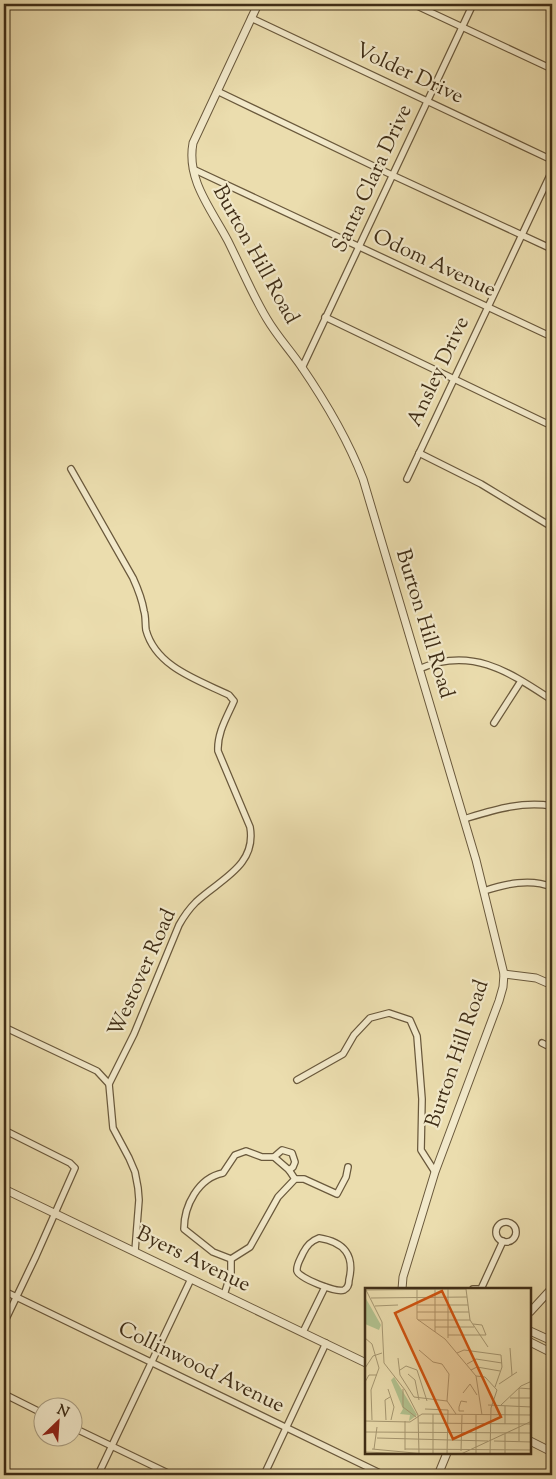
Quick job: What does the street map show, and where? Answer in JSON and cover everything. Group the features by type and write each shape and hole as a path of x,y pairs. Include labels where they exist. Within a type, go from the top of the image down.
{"street":[{"name":"Burton Hill Road","path":"258,4 193,143 195,178 228,241 246,283 268,321 302,368 348,443 358,466 464,819 504,974 499,1001 435,1172 403,1277 402,1288"},
{"path":"413,4 552,69"},
{"name":"Santa Clara Drive","path":"302,368 473,4"},
{"name":"Volder Drive","path":"251,18 552,160"},
{"path":"217,92 552,249"},
{"name":"Odom Avenue","path":"193,169 552,337"},
{"name":"Ansley Drive","path":"407,479 552,171"},
{"path":"326,317 552,426"},
{"path":"419,453 481,484 552,527"},
{"name":"Westover Road","path":"71,469 142,597 151,645 159,656 181,671 230,695 234,701 221,731 218,751 250,827 252,837 244,861 196,902 179,924 134,1034 109,1084"},
{"path":"419,669 440,662 472,661 488,664 552,700"},
{"path":"494,723 521,681"},
{"path":"464,819 508,806 523,804 552,806"},
{"path":"484,892 502,885 517,883 552,887"},
{"path":"504,974 536,978 552,985"},
{"path":"297,1080 343,1054 354,1036 370,1018 389,1013 410,1020 417,1036 422,1099 421,1150 435,1172"},
{"path":"4,1027 97,1070 109,1084 113,1128 130,1158 138,1188 139,1200 135,1251"},
{"path":"542,1043 552,1048"},
{"path":"4,1130 70,1163 75,1168 4,1323"},
{"path":"274,1157 282,1150 292,1153 295,1162 289,1170"},
{"path":"232,1259 213,1252 184,1229 184,1218 198,1189 205,1181 216,1174 222,1173 235,1154 246,1151 262,1157 274,1157 295,1178 304,1179 337,1194 346,1177 348,1167"},
{"path":"232,1259 250,1247 278,1197 295,1178"},
{"name":"Byers Avenue","path":"4,1189 365,1362"},
{"path":"319,1238 338,1242 348,1253 351,1261 350,1278 347,1288 337,1291 326,1287 300,1276 297,1272 297,1266 308,1245 319,1238"},
{"path":"480,1288 503,1241"},
{"path":"224,1295 231,1273 232,1259"},
{"path":"98,1475 191,1279"},
{"path":"303,1332 326,1287"},
{"path":"531,1311 552,1288"},
{"name":"Collinwood Avenue","path":"4,1291 384,1475"},
{"path":"531,1331 552,1341"},
{"path":"531,1342 552,1353"},
{"path":"264,1475 326,1343"},
{"path":"4,1394 32,1408"},
{"path":"82,1432 172,1475"},
{"path":"531,1442 552,1452"},
{"path":"438,1475 447,1454"}]}
